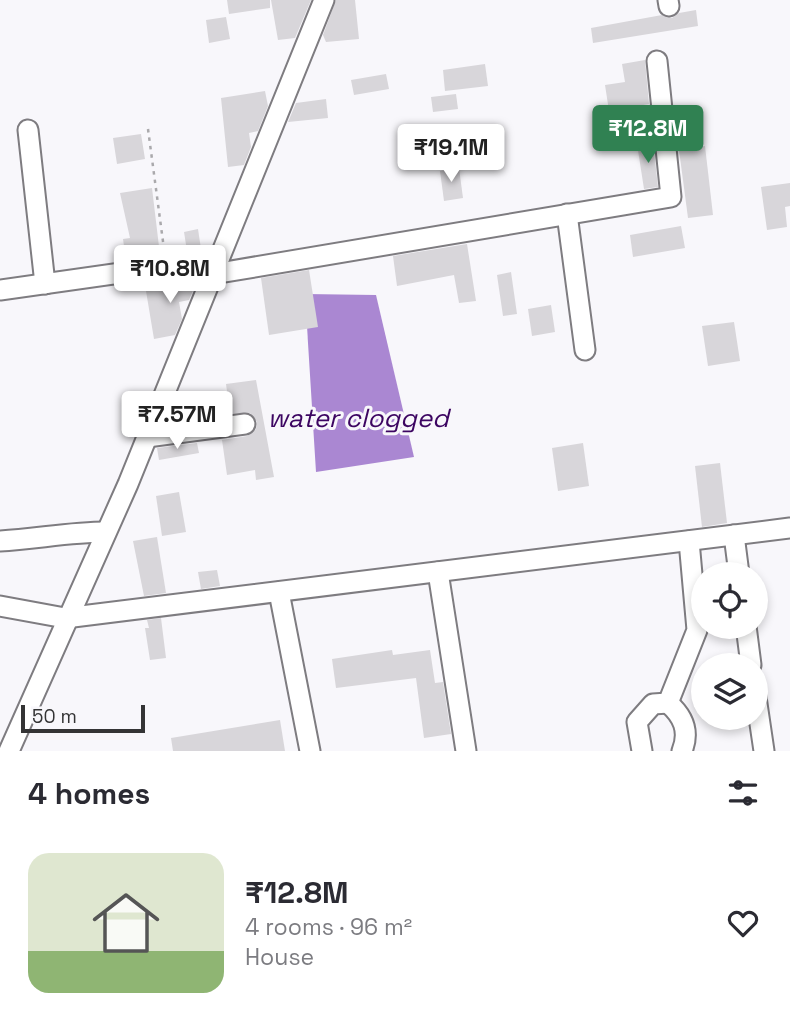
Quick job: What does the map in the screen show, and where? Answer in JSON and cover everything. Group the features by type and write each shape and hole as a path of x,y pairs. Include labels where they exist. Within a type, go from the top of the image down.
{"street":[{"path":"9,751 65,618 147,437 324,0"},
{"path":"0,290 166,267 216,267 671,197 657,61"},
{"path":"28,130 45,284"},
{"path":"567,214 585,350"},
{"path":"147,437 246,424"},
{"path":"0,606 65,618 790,528"},
{"path":"0,541 37,539 72,532 106,531"},
{"path":"734,535 737,562"},
{"path":"668,703 697,629 689,541"},
{"path":"438,572 466,751"},
{"path":"279,592 310,751"},
{"path":"642,751 637,722 653,704 668,703"},
{"path":"668,703 683,721 686,741 682,751"},
{"path":"761,730 764,751"}],"path":[{"path":"148,129 166,267"}],"water":[{"name":"water clogged","path":"305,294 376,295 414,457 316,472"}],"building":[{"path":"227,0 270,0 270,8 229,14"},
{"path":"271,0 311,0 295,38 278,40"},
{"path":"336,0 355,0 359,39 326,42 323,35"},
{"path":"696,10 698,26 593,43 591,28 662,15 672,18 679,13"},
{"path":"226,17 230,39 209,43 206,20"},
{"path":"645,60 649,104 609,111 605,85 625,82 622,64"},
{"path":"485,64 488,86 445,91 443,70"},
{"path":"386,74 389,89 354,95 351,80"},
{"path":"265,91 268,106 258,131 249,133 251,147 244,165 228,167 221,98"},
{"path":"456,94 458,109 433,112 431,97"},
{"path":"326,99 328,118 288,122 296,103"},
{"path":"141,134 145,159 117,164 113,138"},
{"path":"500,135 504,161 489,164 485,138"},
{"path":"653,142 658,187 644,189 637,144"},
{"path":"705,146 713,215 688,218 679,150"},
{"path":"459,168 463,198 444,201 440,171"},
{"path":"790,183 790,206 785,207 787,227 767,230 761,187"},
{"path":"152,188 160,255 126,260 123,239 130,238 120,193"},
{"path":"681,226 685,248 633,257 630,235"},
{"path":"198,229 201,249 187,251 184,232"},
{"path":"467,244 476,301 459,303 454,275 397,286 393,256"},
{"path":"309,270 318,327 269,335 261,278"},
{"path":"511,272 517,314 503,316 497,275"},
{"path":"200,274 189,300 179,302 182,319 175,335 154,339 146,291 172,287 171,278"},
{"path":"551,305 555,332 532,336 528,309"},
{"path":"734,322 740,361 708,366 702,326"},
{"path":"256,380 274,477 256,480 255,470 227,475 222,440 247,436 256,429 257,422 250,413 230,414 226,384"},
{"path":"197,443 199,453 159,460 157,448"},
{"path":"583,443 589,486 558,491 552,448"},
{"path":"720,463 727,523 702,527 695,466"},
{"path":"179,492 186,532 162,536 156,496"},
{"path":"157,537 166,593 144,596 133,541"},
{"path":"217,570 220,586 201,589 198,572"},
{"path":"161,618 166,658 150,660 145,628 149,628 147,620"},
{"path":"392,650 393,655 430,650 435,683 443,682 451,734 424,738 416,678 336,688 332,659"},
{"path":"280,720 285,751 173,751 171,738"}]}
